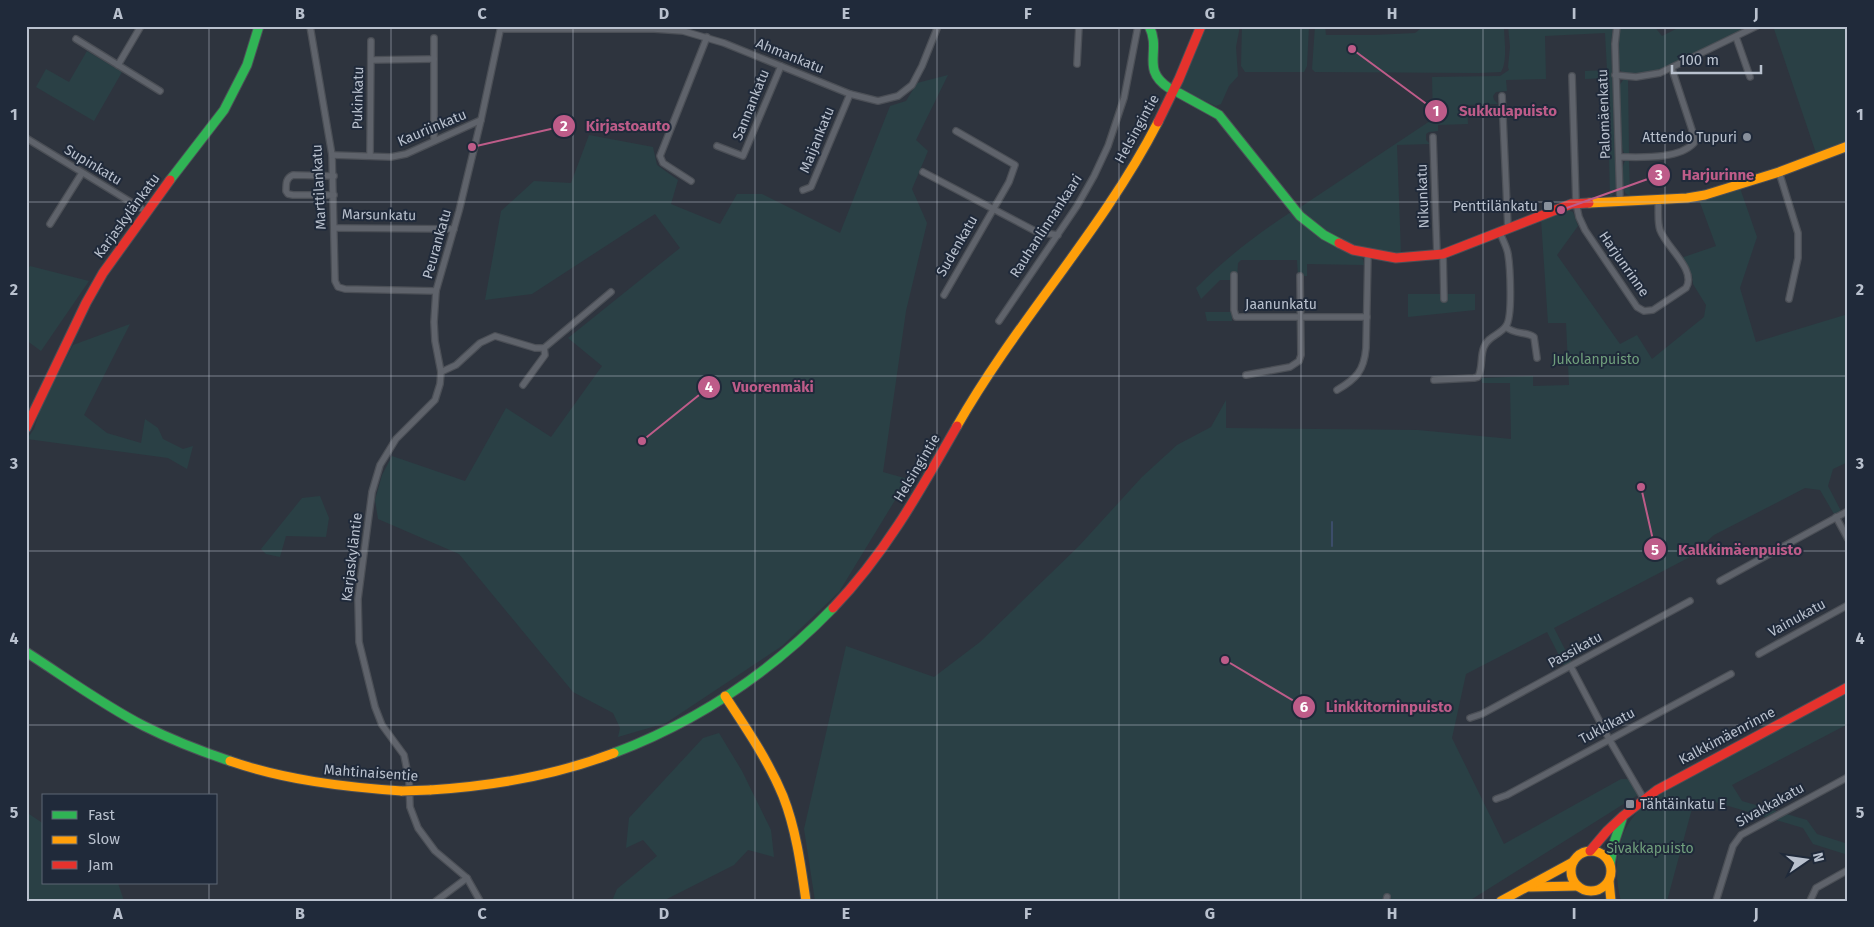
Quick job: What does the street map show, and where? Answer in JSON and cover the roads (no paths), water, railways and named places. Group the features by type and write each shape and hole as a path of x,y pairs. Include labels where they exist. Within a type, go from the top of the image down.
{"street":[{"path":"118,65 141,26"},
{"name":"Karjaskylänkatu","path":"26,428 103,273 224,110 247,65 259,26"},
{"name":"Marttilankatu","path":"310,26 332,155 334,176 335,282 338,287 344,290 436,291"},
{"name":"Ahmankatu","path":"501,27 604,27 673,30 707,37 850,94 878,101 894,98 905,92 917,76 938,26"},
{"path":"1077,64 1079,26"},
{"name":"Rauhanlinnankaari","path":"999,321 1077,206 1108,146 1124,98 1138,26"},
{"path":"1148,26 1154,38 1154,72 1159,81 1169,88"},
{"name":"Helsingintie","path":"725,696 763,670 813,628 858,582 882,551 933,471 993,367 1094,228 1125,179 1176,87 1201,26"},
{"name":"Palomäenkatu","path":"1617,26 1614,44 1620,200"},
{"path":"1615,75 1642,77 1672,69 1757,26"},
{"name":"Peurankatu","path":"387,452 396,439 435,400 440,384 441,372 435,341 436,291 454,229 481,120 501,27"},
{"path":"691,181 663,164 660,156 707,37"},
{"path":"1736,37 1750,77"},
{"path":"434,38 434,142"},
{"path":"76,39 160,91"},
{"name":"Pukinkatu","path":"370,156 371,41"},
{"path":"371,60 434,60"},
{"name":"Sannankatu","path":"717,146 744,156 780,66"},
{"path":"1618,157 1666,155 1688,148 1694,143 1694,136 1672,69"},
{"path":"1572,76 1576,202"},
{"path":"1180,93 1219,115 1300,216 1324,235 1339,244 1368,254 1406,258 1440,255 1576,202 1704,195 1779,172 1848,146"},
{"name":"Maijankatu","path":"803,190 811,188 850,94"},
{"path":"1434,380 1474,378 1478,376 1481,370 1482,354 1486,343 1506,327 1510,312 1508,257 1504,230 1502,96"},
{"name":"Kauriinkatu","path":"332,155 391,157 406,154 481,120"},
{"name":"Sudenkatu","path":"944,295 1009,182 1015,165 956,131"},
{"name":"Nikunkatu","path":"1433,137 1444,299"},
{"name":"Supinkatu","path":"26,138 147,212"},
{"path":"923,172 1037,232 1058,235"},
{"path":"1779,172 1798,233 1798,258 1789,299"},
{"path":"50,224 82,173"},
{"path":"334,176 293,175 288,177 286,181 286,191 288,194 334,195"},
{"name":"Harjunrinne","path":"1576,202 1579,217 1585,230 1637,306 1647,312 1686,288 1689,283 1686,269 1659,228 1658,199"},
{"name":"Marsunkatu","path":"334,228 454,229"},
{"path":"1337,390 1356,376 1364,364 1368,254"},
{"name":"Jaanunkatu","path":"1234,276 1234,310 1236,317 1367,317"},
{"path":"1246,375 1290,367 1299,361 1301,355 1300,276"},
{"path":"441,372 456,365 480,343 495,336 535,348 544,348 611,292"},
{"path":"1506,327 1512,332 1530,334 1534,337 1537,358"},
{"path":"523,385 546,355 544,348"},
{"name":"Karjaskyläntie","path":"387,452 380,465 372,492 358,599 359,642 375,707 382,724 404,755 409,780 410,807 418,828 435,851 467,878 480,901"},
{"path":"1720,581 1848,511"},
{"path":"1836,517 1848,539"},
{"name":"Passikatu","path":"1470,718 1482,714 1571,667 1690,601"},
{"name":"Vainukatu","path":"1759,654 1848,605"},
{"name":"Mahtinaisentie","path":"26,652 122,713 166,736 204,752 250,767 297,779 353,788 402,791 430,790 495,785 537,777 575,767 644,741 696,714 725,696"},
{"path":"1571,667 1644,799"},
{"name":"Tukkikatu","path":"1496,799 1507,795 1730,674"},
{"name":"Kalkkimäenrinne","path":"1590,851 1623,816 1667,784 1848,687"},
{"path":"725,696 767,763 789,812 797,845 806,901"},
{"name":"Sivakkakatu","path":"1716,901 1733,846 1741,835 1848,777"},
{"path":"1610,864 1614,843 1623,816"},
{"path":"1501,901 1573,862 1582,853 1590,851 1602,854 1610,864 1612,872 1610,881 1611,901"},
{"path":"1573,862 1571,875 1577,886"},
{"path":"1810,901 1816,888 1848,870"},
{"path":"436,901 467,878"},
{"path":"1588,892 1601,890 1610,881"},
{"path":"1529,887 1577,886 1588,892 1596,901"}],"waterway":[{"path":"1332,522 1332,546"}],"place":[{"name":"Sukkulapuisto","path":"1352,49"},
{"name":"Attendo Tupuri","path":"1747,137"},
{"name":"Kirjastoauto","path":"472,147"},
{"name":"Penttilänkatu","path":"1548,206"},
{"name":"Harjurinne","path":"1561,210"},
{"name":"Vuorenmäki","path":"642,441"},
{"name":"Kalkkimäenpuisto","path":"1641,487"},
{"name":"Linkkitorninpuisto","path":"1225,660"},
{"name":"Tähtäinkatu E","path":"1630,804"}],"park label":[{"name":"Jukolanpuisto","path":"1596,359"},
{"name":"Sivakkapuisto","path":"1650,848"}]}
